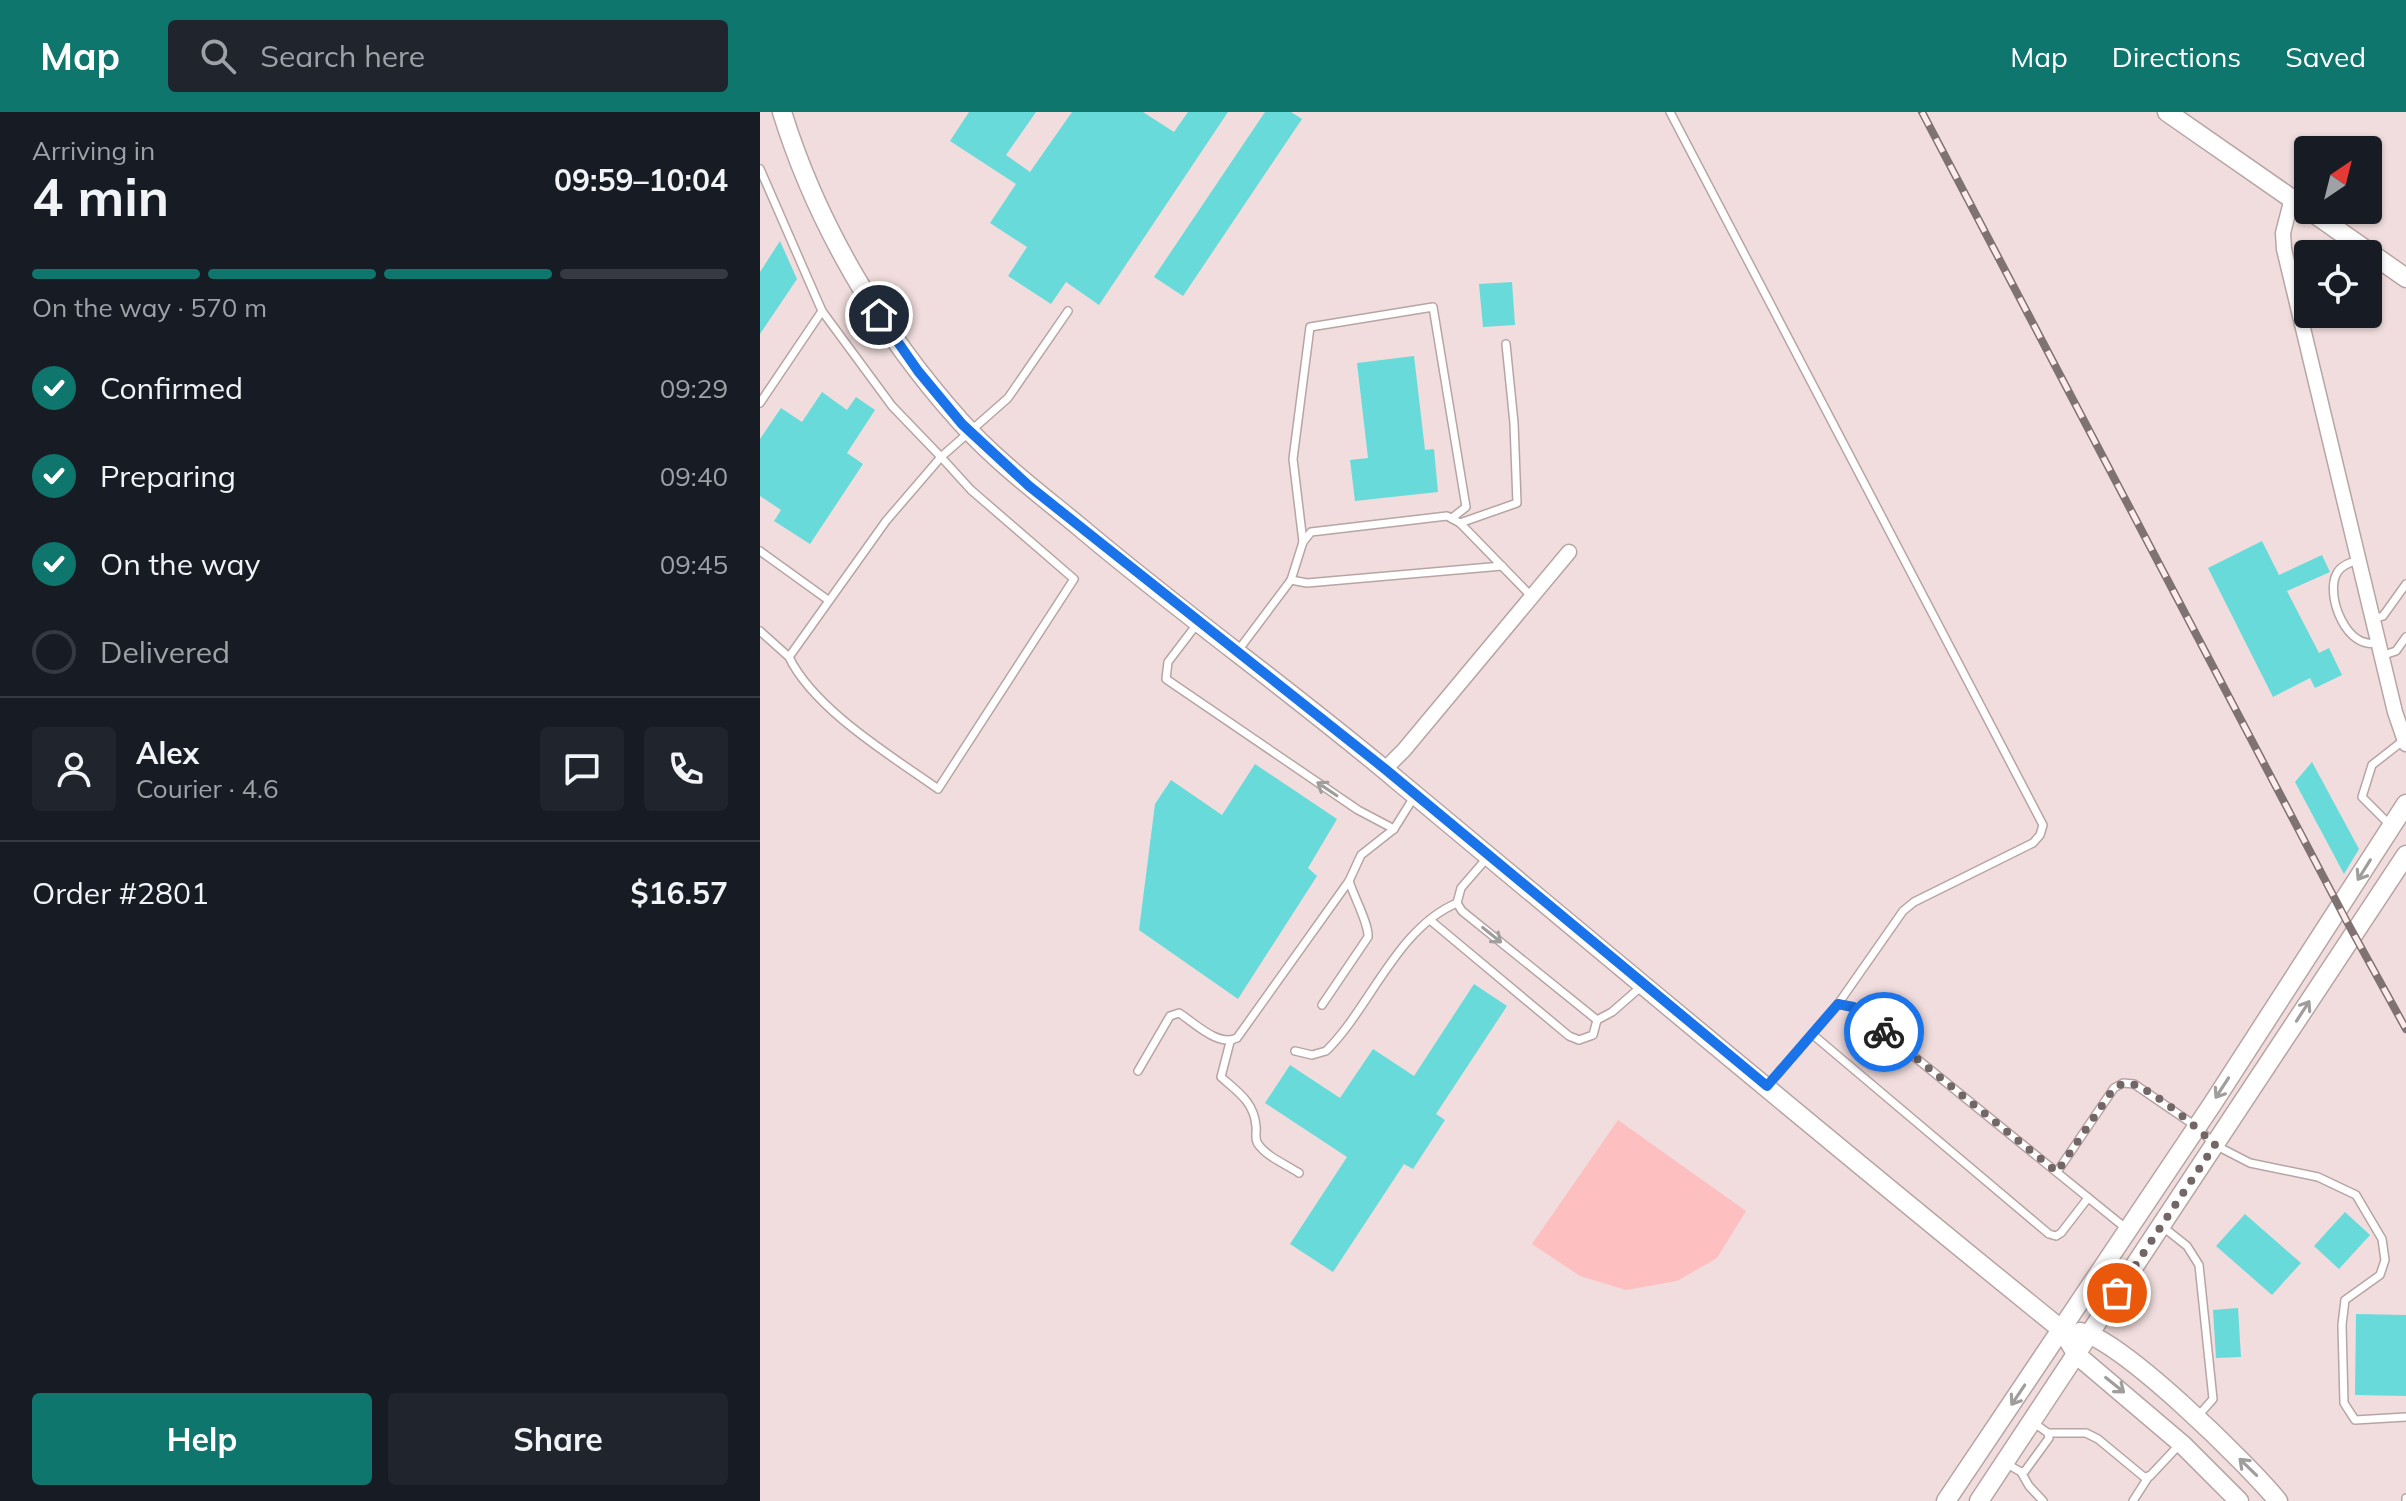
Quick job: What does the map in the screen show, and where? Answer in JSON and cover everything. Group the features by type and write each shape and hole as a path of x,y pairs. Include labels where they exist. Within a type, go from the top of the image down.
{"main road":[{"path":"782,112 804,172 852,271 918,371 970,431 1029,486 1385,769 2062,1330 2077,1355 2181,1443 2239,1501"},
{"path":"2167,112 2292,198"},
{"path":"2328,224 2406,278"},
{"path":"1946,1501 2197,1127 2406,804"},
{"path":"1979,1501 2013,1468 2032,1422 2406,855"},
{"path":"2062,1330 2091,1333 2126,1358 2197,1418 2259,1477 2278,1501"}],"street":[{"path":"2292,198 2283,233 2284,249 2405,742"},
{"path":"1385,769 1569,552"}],"lane":[{"path":"1670,112 2043,825 2033,843 1914,902 1903,911 1838,1004 1767,1086"},
{"path":"760,169 822,311 892,406 971,490 1074,579 938,789 823,703 805,685 789,657 760,631"},
{"path":"1303,542 1293,459 1310,327 1433,307 1466,507 1452,518"},
{"path":"760,403 822,311"},
{"path":"789,657 886,521 941,457 1008,398 1068,311"},
{"path":"1460,523 1517,503 1514,423 1506,344"},
{"path":"1237,653 1291,580 1303,542 1311,532 1447,516 1460,523 1532,597"},
{"path":"760,551 828,600"},
{"path":"2359,560 2337,572 2333,591 2350,634 2357,642 2396,651 2406,637"},
{"path":"1291,580 1307,583 1502,566"},
{"path":"2373,619 2383,616 2406,584"},
{"path":"1199,623 1168,662 1166,679 1358,810 1394,829"},
{"path":"2392,827 2362,797 2372,765 2405,742"},
{"path":"1299,1173 1259,1146 1252,1110 1244,1095 1221,1077 1230,1042 1237,1038 1349,881 1361,855 1394,829 1415,795"},
{"path":"1488,856 1461,888 1457,903 1462,911 1597,1020"},
{"path":"1322,1005 1368,937 1369,926 1356,904 1349,881"},
{"path":"1295,1051 1312,1055 1326,1051 1416,931 1444,908 1457,903"},
{"path":"1430,920 1569,1036 1579,1040 1593,1035 1597,1020 1612,1012 1643,985"},
{"path":"1838,1004 1853,1007 2128,1230"},
{"path":"1138,1071 1170,1016 1179,1013 1230,1042"},
{"path":"1812,1034 2049,1234 2056,1236 2061,1233 2088,1198"},
{"path":"2057,1172 2114,1088 2123,1083 2134,1084 2197,1127 2215,1145 2250,1163 2318,1177 2356,1195 2382,1239 2385,1260 2380,1275 2345,1300 2342,1325 2344,1403 2355,1420 2406,1417"},
{"path":"2161,1225 2187,1246 2199,1265 2213,1399 2197,1418"},
{"path":"2032,1422 2048,1433 2086,1433 2098,1439 2140,1475 2150,1476"},
{"path":"2013,1468 2029,1468 2049,1438 2048,1433"},
{"path":"2133,1501 2150,1476 2181,1443"},
{"path":"2013,1468 2043,1501"}],"shaded area":[{"path":"1618,1120 1746,1211 1717,1258 1677,1281 1626,1290 1580,1276 1532,1244"}],"building":[{"path":"969,112 1036,112 1006,155 1030,172 1072,112 1143,112 1174,132 1188,112 1228,112 1099,305 1066,282 1051,304 1008,276 1027,247 990,223 1016,184 950,141"},
{"path":"1265,112 1291,112 1302,119 1183,296 1154,277"},
{"path":"780,241 797,279 760,334 760,272"},
{"path":"1512,282 1515,325 1483,327 1479,284"},
{"path":"1414,356 1425,450 1434,449 1438,492 1355,501 1350,460 1368,458 1357,363"},
{"path":"822,392 847,410 856,397 875,410 847,453 863,464 810,544 774,521 781,510 760,496 760,439 781,408 802,422"},
{"path":"2262,541 2279,575 2322,555 2330,572 2287,591 2319,653 2329,648 2342,675 2315,688 2310,678 2273,697 2208,568"},
{"path":"2312,762 2359,849 2344,874 2295,782"},
{"path":"1255,764 1337,819 1308,868 1317,876 1238,999 1139,930 1155,804 1171,780 1222,815"},
{"path":"1474,984 1507,1006 1436,1114 1445,1120 1413,1169 1404,1164 1333,1272 1290,1244 1347,1157 1265,1103 1290,1065 1340,1098 1373,1049 1414,1076"},
{"path":"2345,1212 2370,1235 2339,1269 2314,1246"},
{"path":"2245,1214 2301,1263 2272,1295 2216,1246"},
{"path":"2238,1308 2241,1357 2216,1358 2213,1310"},
{"path":"2356,1314 2406,1315 2406,1396 2355,1395"}],"railway":[{"path":"1922,112 2406,1029"}],"way so far":[{"path":"1884,1032 2057,1172 2114,1088 2123,1083 2134,1084 2145,1091 2197,1127 2215,1145 2117,1293"}],"route":[{"path":"879,315 918,371 962,424 1029,486 1385,769 1674,1012 1767,1086 1838,1004 1853,1007 1884,1032"}]}
